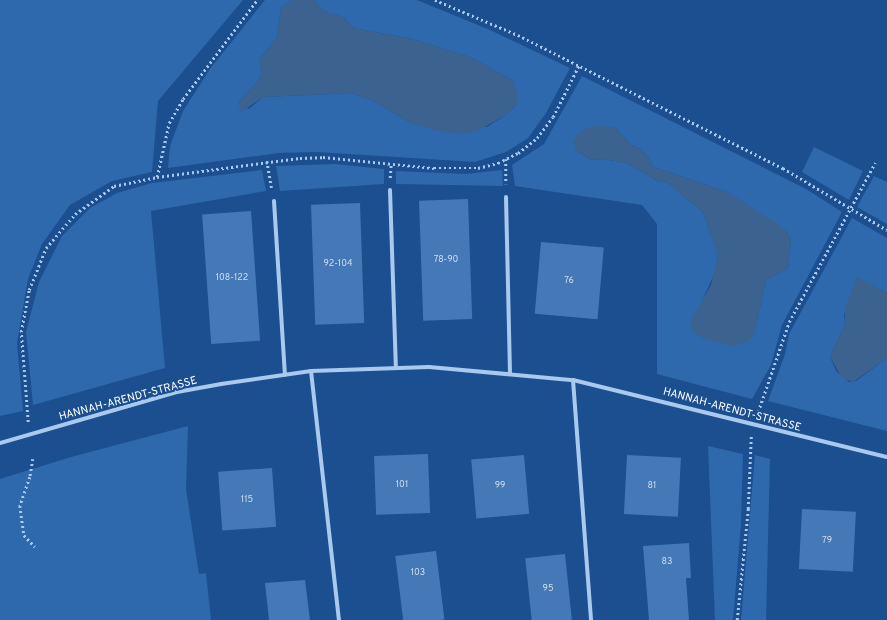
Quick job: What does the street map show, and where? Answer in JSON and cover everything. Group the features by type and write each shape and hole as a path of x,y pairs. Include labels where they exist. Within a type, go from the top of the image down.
{"street":[{"path":"390,190 396,367"},
{"path":"506,197 510,373"},
{"path":"274,201 285,375"},
{"name":"HANNAH-ARENDT-STRASSE","path":"0,443 177,392 311,371 396,367 510,373 573,380 753,426 887,457"},
{"path":"311,371 338,620"},
{"path":"573,380 591,620"}],"path":[{"path":"157,177 169,123 195,81 257,0"},
{"path":"435,0 518,35 783,168 851,207 887,230"},
{"path":"28,436 21,332 29,290 46,248 75,214 114,186 157,177 267,161 323,157 434,168 478,168 506,159 537,138 552,117 579,65"},
{"path":"506,159 506,197"},
{"path":"267,161 274,201"},
{"path":"737,620 753,426 789,322 875,163"},
{"path":"32,460 30,477 20,506 24,535 35,547"}],"shaded area":[{"path":"0,0 243,0 158,101 152,172 112,181 70,205 42,244 28,279 17,343 23,411 0,416"},
{"path":"265,0 292,0 281,8 277,37 259,60 262,73 258,81 238,103 249,109 263,97 351,93 370,99 411,123 487,127 507,114 517,104 512,80 470,57 412,39 354,28 343,17 325,12 314,0 417,0 490,30 570,68 546,113 528,138 506,152 475,162 317,152 279,153 168,168 170,146 183,111 210,69"},
{"path":"292,0 314,0 325,12 343,17 354,28 412,39 470,57 512,80 517,92 517,104 507,114 478,131 462,134 437,131 411,123 370,99 351,93 263,97 241,112 238,103 258,81 262,73 259,60 277,37 281,8"},
{"path":"582,76 806,189 842,212 782,325 771,365 752,399 657,374 657,224 642,205 515,186 512,165 544,144","holes":["606,127 615,127 630,144 640,149 649,158 653,167 727,192 787,232 791,240 788,268 766,280 754,334 703,299 716,270 718,255 703,212 667,182 658,181 627,163 604,159 592,160 576,151"]},
{"path":"595,126 615,127 630,144 640,149 649,158 653,167 727,192 778,224 787,232 791,240 788,268 766,280 754,334 748,342 730,346 703,338 693,332 690,322 711,285 718,256 703,212 667,182 658,181 627,163 604,159 592,160 576,151 573,142 578,134 586,128"},
{"path":"814,147 863,171 849,200 802,172"},
{"path":"335,164 384,169 384,184 280,191 276,166"},
{"path":"262,170 266,191 151,211 165,368 33,405 26,332 39,282 62,236 90,208 117,193 152,183"},
{"path":"502,170 503,186 396,184 396,171 466,174"},
{"path":"874,176 887,182 887,224 857,207"},
{"path":"852,218 887,238 887,293 857,278 844,315 845,324 830,357 836,371 849,382 856,381 887,358 887,431 768,401 785,354 789,334"},
{"path":"857,277 887,293 887,358 853,382 842,378 830,357 845,324 845,309"},
{"path":"188,426 186,489 199,574 206,573 211,620 0,620 0,479 71,457"},
{"path":"708,446 743,454 741,525 733,620 715,620"},
{"path":"755,455 770,459 766,620 741,620"}],"building":[{"path":"468,199 472,319 423,321 419,201"},
{"path":"360,203 364,323 315,325 311,205"},
{"path":"251,211 260,341 211,344 202,214"},
{"path":"541,242 604,247 597,319 535,314"},
{"path":"428,454 430,513 376,515 374,456"},
{"path":"524,455 529,514 476,518 471,460"},
{"path":"627,455 681,458 678,517 624,514"},
{"path":"272,468 276,527 222,531 218,472"},
{"path":"802,509 856,512 853,572 799,569"},
{"path":"689,543 691,578 686,578 689,620 649,620 643,546"},
{"path":"436,551 444,619 403,620 395,556"},
{"path":"565,554 572,620 532,620 525,558"},
{"path":"305,580 310,620 269,620 265,583"}]}
